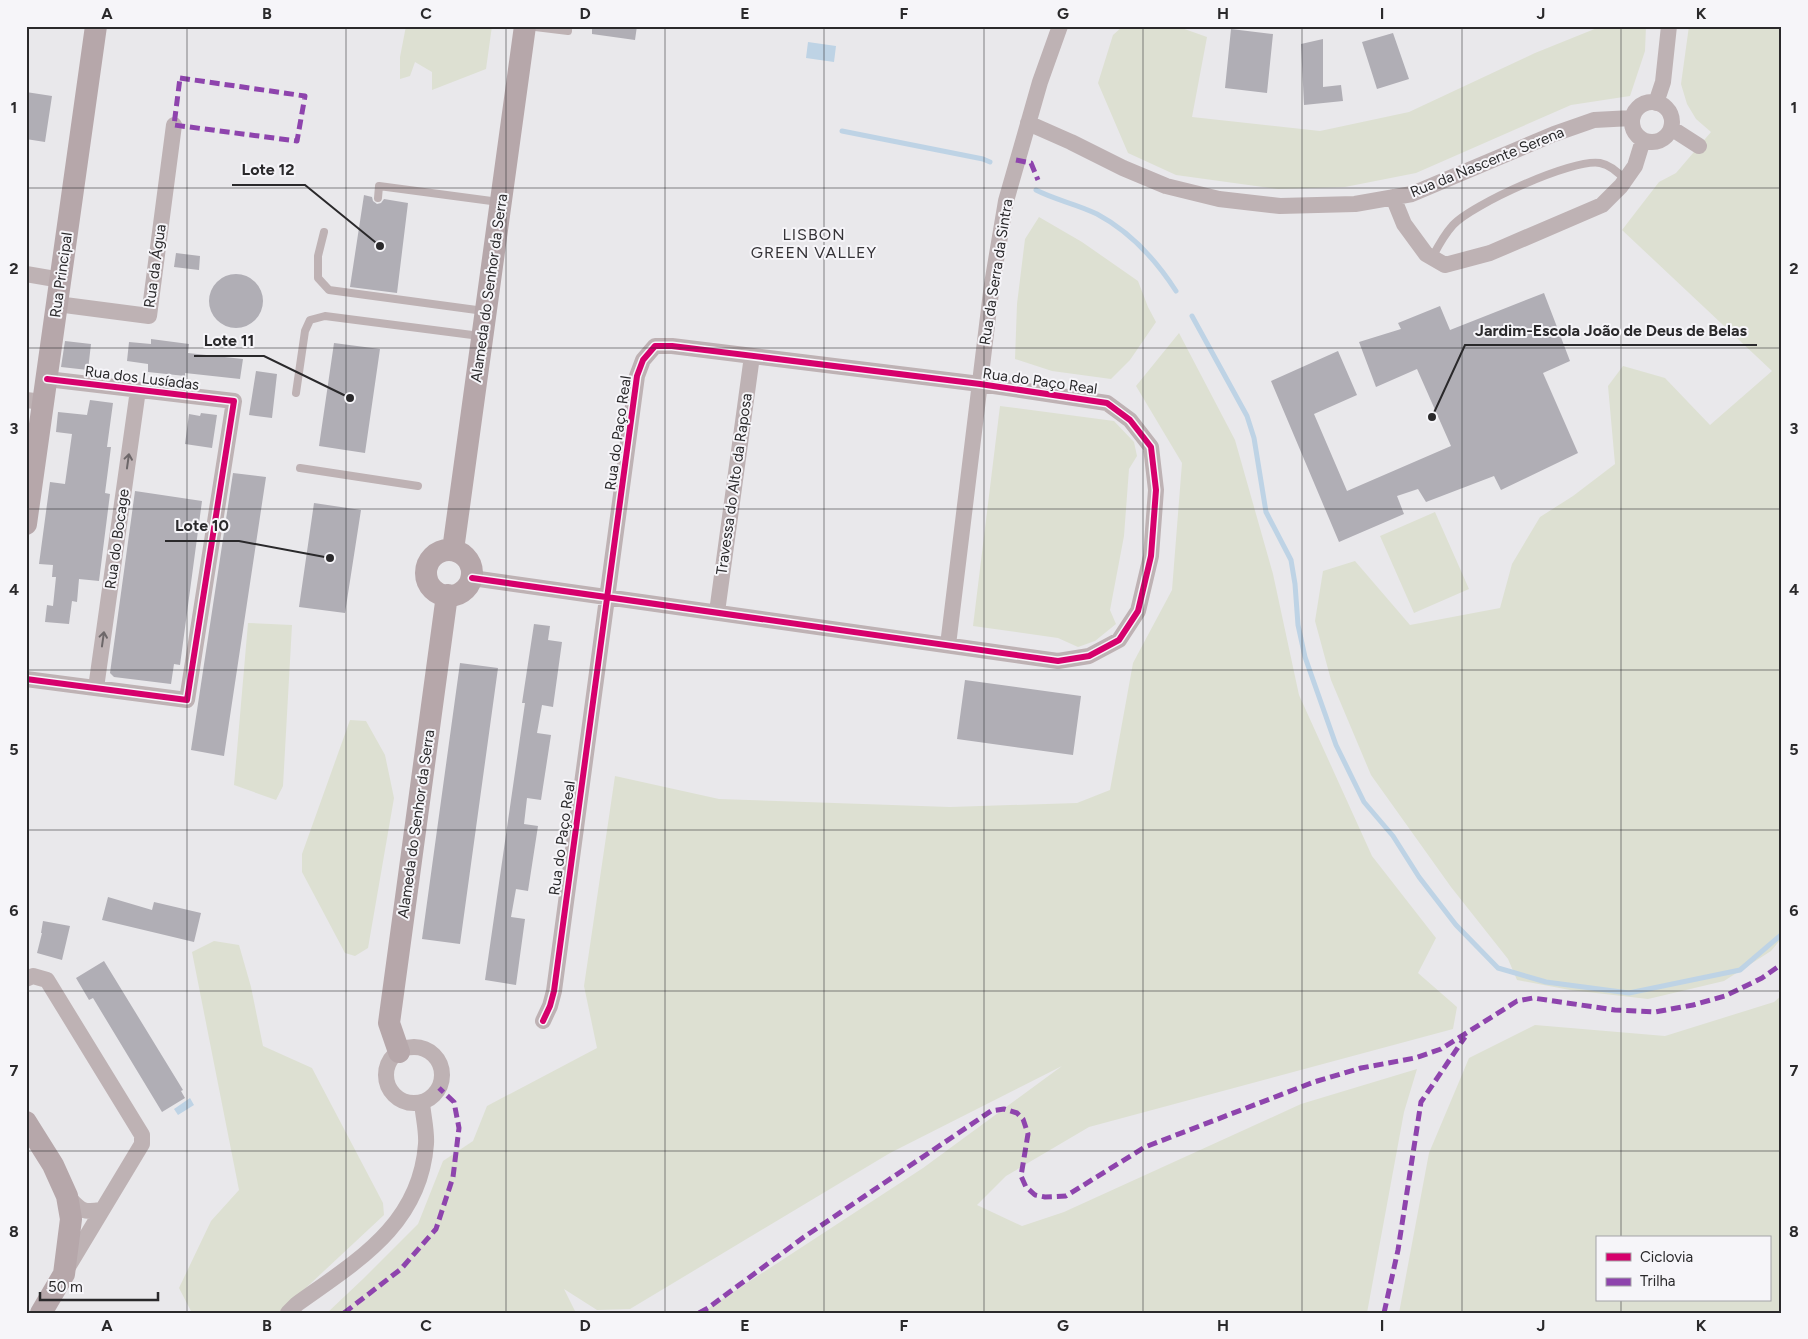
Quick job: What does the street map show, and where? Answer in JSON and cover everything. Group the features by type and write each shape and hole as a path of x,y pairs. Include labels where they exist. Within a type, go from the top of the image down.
{"street":[{"name":"Rua Principal","path":"26,524 35,401 47,379 96,26"},
{"name":"Alameda do Senhor da Serra","path":"453,550 526,26"},
{"name":"Rua da Serra da Sintra","path":"948,644 992,284 1006,201 1040,82 1060,26"},
{"path":"1656,102 1663,82 1670,26"},
{"path":"1656,102 1667,109 1670,115 1671,128 1663,139 1657,142 1643,140 1634,131 1632,118 1634,112 1644,104 1656,102"},
{"name":"Rua da Nascente Serena","path":"1028,122 1123,168 1166,186 1219,199 1280,206 1355,204 1412,194 1554,134 1594,120 1632,118"},
{"name":"Rua da Água","path":"57,304 149,316 174,125"},
{"path":"1671,128 1699,146"},
{"path":"1393,197 1404,224 1426,254 1445,265 1490,253 1602,205 1626,180 1635,166 1643,140"},
{"path":"26,274 60,280"},
{"name":"Rua do Paço Real","path":"472,578 607,597 948,644 1058,661 1089,656 1119,640 1138,610 1150,556 1156,490 1151,447 1130,420 1107,403 980,384 672,346 655,346 643,360 638,376 607,597 554,991 543,1021"},
{"name":"Travessa do Alto da Raposa","path":"717,612 752,356"},
{"name":"Rua dos Lusíadas","path":"47,379 234,401 187,700 96,688"},
{"name":"Rua do Bocage","path":"96,688 138,390"},
{"path":"453,550 468,560 472,568 472,578 469,585 463,591 455,595 447,595 438,593 432,587 427,579 427,570 430,562 436,555 444,551 453,550"},
{"name":"Alameda do Senhor da Serra","path":"399,1052 390,1024 447,595"},
{"path":"26,679 96,688"},
{"path":"26,979 32,976 47,980 142,1135 142,1144 41,1313"},
{"path":"408,1048 419,1048 428,1051 441,1066 442,1078 439,1088 432,1097 422,1102 410,1103 400,1099 392,1092 387,1081 387,1070 391,1059 399,1052 408,1048"},
{"path":"288,1313 297,1304 364,1256 391,1229 409,1204 422,1172 426,1142 422,1102"},
{"path":"26,1122 54,1165 67,1196 70,1219 64,1274"},
{"path":"67,1196 80,1209 88,1212 101,1210"}],"lane":[{"path":"526,26 568,31 568,26"},
{"path":"1432,258 1439,243 1464,216 1488,200 1567,167 1586,163 1601,163 1617,171 1626,180"},
{"path":"378,198 379,186 500,202"},
{"path":"324,232 318,256 318,278 329,290 486,311"},
{"path":"296,393 305,331 310,320 325,316 354,324 482,336"},
{"path":"300,468 418,486"}],"shaded area":[{"path":"406,26 492,26 486,69 432,90 432,72 415,62 410,76 400,79 400,57"},
{"path":"1123,26 1176,26 1207,37 1192,117 1320,131 1409,112 1535,53 1602,26 1646,26 1645,51 1630,96 1571,105 1416,173 1345,187 1278,189 1176,175 1128,153 1098,83 1113,35"},
{"path":"1689,26 1777,26 1782,31 1782,938 1771,951 1724,981 1648,999 1570,990 1517,980 1508,959 1451,887 1371,775 1331,680 1315,621 1323,571 1355,561 1410,625 1500,608 1512,564 1540,517 1573,496 1615,464 1608,386 1623,366 1665,378 1710,425 1772,371 1622,230 1659,182 1676,173 1711,132 1696,119 1687,104 1681,84"},
{"path":"1039,217 1082,242 1138,281 1156,322 1130,360 1111,379 1052,371 1015,359 1017,304 1025,239"},
{"path":"1179,333 1235,440 1273,574 1299,695 1372,856 1436,938 1418,973 1457,1007 1453,1029 1089,1127 1006,1176 977,1205 1022,1226 1064,1212 1301,1104 1417,1069 1404,1112 1367,1313 701,1313 923,1168 1062,1066 890,1153 630,1309 597,1310 564,1289 576,1313 327,1313 418,1224 443,1161 473,1141 487,1106 597,1048 584,986 615,776 719,799 950,807 1077,803 1110,790 1133,663 1172,590 1182,463 1136,386"},
{"path":"1000,406 1114,421 1134,442 1137,456 1129,469 1124,536 1110,610 1116,624 1095,641 1078,647 1058,638 973,626"},
{"path":"1435,512 1469,589 1414,613 1380,536"},
{"path":"248,623 292,625 283,786 276,800 234,785"},
{"path":"350,720 366,721 385,755 394,798 368,948 355,956 345,953 302,872 302,854"},
{"path":"214,941 239,945 251,987 263,1046 312,1068 383,1203 384,1215 279,1313 192,1313 179,1288 211,1221 239,1190 192,952"},
{"path":"1782,995 1782,1313 1399,1313 1429,1153 1469,1058 1535,1025 1665,1036 1774,1002"}],"water":[{"path":"808,42 836,46 834,62 806,58"},
{"path":"190,1098 194,1105 178,1115 174,1109"}],"building":[{"path":"592,26 637,26 635,40 592,34"},
{"path":"1231,29 1273,34 1267,93 1225,88"},
{"path":"1393,33 1409,79 1377,89 1362,42"},
{"path":"1323,39 1323,87 1341,85 1343,101 1304,105 1301,44"},
{"path":"26,92 52,96 45,142 26,139"},
{"path":"364,195 372,197 373,201 377,204 381,203 384,199 408,203 397,293 350,287"},
{"path":"176,253 200,256 199,270 174,267"},
{"path":"231,274 241,274 251,278 259,286 263,301 259,316 251,324 241,328 231,328 221,324 213,316 209,306 209,296 213,286 221,278"},
{"path":"1544,293 1570,361 1543,373 1578,453 1501,490 1494,476 1426,502 1418,489 1397,496 1404,514 1339,542 1271,381 1338,351 1357,395 1314,414 1347,491 1451,446 1417,369 1376,387 1359,342 1401,329 1398,323 1440,306 1450,330"},
{"path":"151,339 189,344 188,353 243,359 240,379 185,373 185,376 148,372 148,364 127,361 129,342 151,344"},
{"path":"65,341 91,344 88,370 61,367"},
{"path":"334,343 380,349 365,453 319,446"},
{"path":"256,371 277,374 272,418 249,415"},
{"path":"90,400 113,403 107,447 111,447 105,493 110,494 99,581 79,579 77,602 72,601 69,624 45,622 47,605 53,606 56,577 52,577 53,565 39,564 50,482 65,484 72,434 56,432 58,412 87,415"},
{"path":"201,413 217,415 212,448 185,444 189,414 200,416"},
{"path":"233,473 266,477 224,756 191,750"},
{"path":"135,491 202,501 180,665 174,664 171,684 114,677 110,673"},
{"path":"314,503 361,510 345,613 299,607"},
{"path":"534,624 550,626 548,640 562,642 553,707 542,705 537,733 551,735 541,800 527,798 524,824 538,826 528,891 516,889 511,917 525,919 516,985 485,980 525,703 522,703"},
{"path":"460,663 498,668 460,944 422,939"},
{"path":"965,680 1081,696 1073,755 957,739"},
{"path":"108,897 152,910 154,902 201,913 194,942 102,920"},
{"path":"43,921 70,926 62,960 37,953"},
{"path":"104,961 183,1090 181,1091 185,1098 162,1112 93,998 89,1000 76,978"}],"waterway":[{"path":"842,131 983,159 990,162"},
{"path":"1036,190 1082,207 1109,221 1151,257 1176,291"},
{"path":"1192,316 1247,416 1254,438 1266,512 1291,560 1298,625 1305,657 1336,745 1364,802 1393,836 1419,877 1456,925 1498,968 1546,982 1629,993 1740,970 1782,934"}],"marked path":[{"path":"180,78 305,96 297,141 174,125 180,78"},
{"path":"1016,160 1031,163 1038,180"},
{"path":"699,1313 804,1237 991,1111 1004,1109 1017,1113 1023,1119 1028,1134 1021,1176 1026,1187 1035,1195 1045,1197 1066,1196 1145,1147 1314,1082 1361,1068 1415,1058 1441,1049 1517,1001 1533,998 1615,1010 1655,1012 1693,1005 1725,996 1762,978 1782,964"},
{"path":"1384,1313 1398,1250 1421,1102 1465,1037"},
{"path":"344,1313 401,1269 436,1229 453,1177 459,1128 454,1102 439,1088"}],"cycle path":[{"path":"472,578 1058,661 1089,656 1119,640 1138,611 1151,556 1156,490 1151,447 1130,420 1107,403 980,384 672,346 655,346 643,360 637,376 554,991 543,1021"},
{"path":"26,679 187,700 234,401 47,379"}],"place":[{"name":"Lote 12","path":"380,246"},
{"name":"Lote 11","path":"350,398"},
{"name":"Jardim-Escola João de Deus de Belas","path":"1432,417"},
{"name":"Lote 10","path":"330,558"}],"district":[{"name":"LISBON GREEN VALLEY","path":"814,243"}]}
